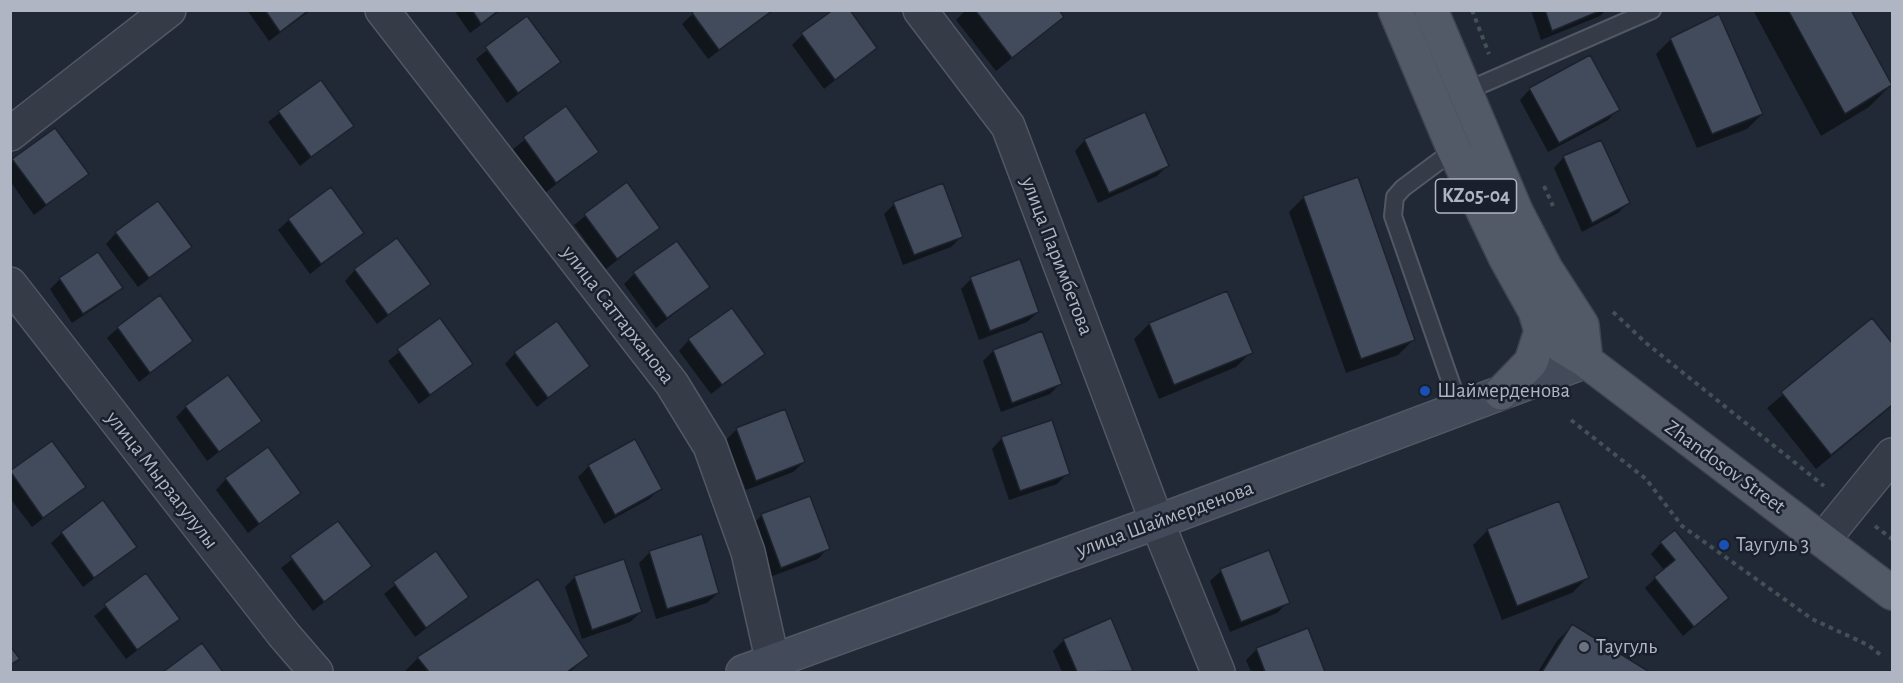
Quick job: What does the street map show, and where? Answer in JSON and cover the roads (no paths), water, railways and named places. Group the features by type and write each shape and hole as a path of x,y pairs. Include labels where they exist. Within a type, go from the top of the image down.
{"main road":[{"name":"Zhandosov Street","path":"1395,10 1454,150 1505,257 1535,311 1560,345 1586,361 1657,417 1893,593"},
{"name":"KZ05-04","path":"1431,10 1516,211 1546,269 1582,325 1586,361"},
{"path":"1501,393 1531,362 1541,331 1535,311"}],"street":[{"path":"10,134 170,10"},
{"name":"улица Саттарханова","path":"382,10 672,384 710,446 748,552 764,669"},
{"name":"улица Паримбетова","path":"920,10 1008,126 1157,522 1218,672"},
{"name":"улица Мырзагулулы","path":"10,284 284,635 316,672"},
{"name":"улица Шаймерденова","path":"764,669 1586,361"},
{"path":"1823,540 1890,464"}],"lane":[{"path":"1464,92 1499,79 1652,10"},
{"path":"1454,150 1403,188 1395,197 1393,216 1460,409"}],"place":[{"name":"Шаймерденова","path":"1425,391"},
{"name":"Таугуль 3","path":"1724,545"},
{"name":"Таугуль","path":"1584,647"}]}
